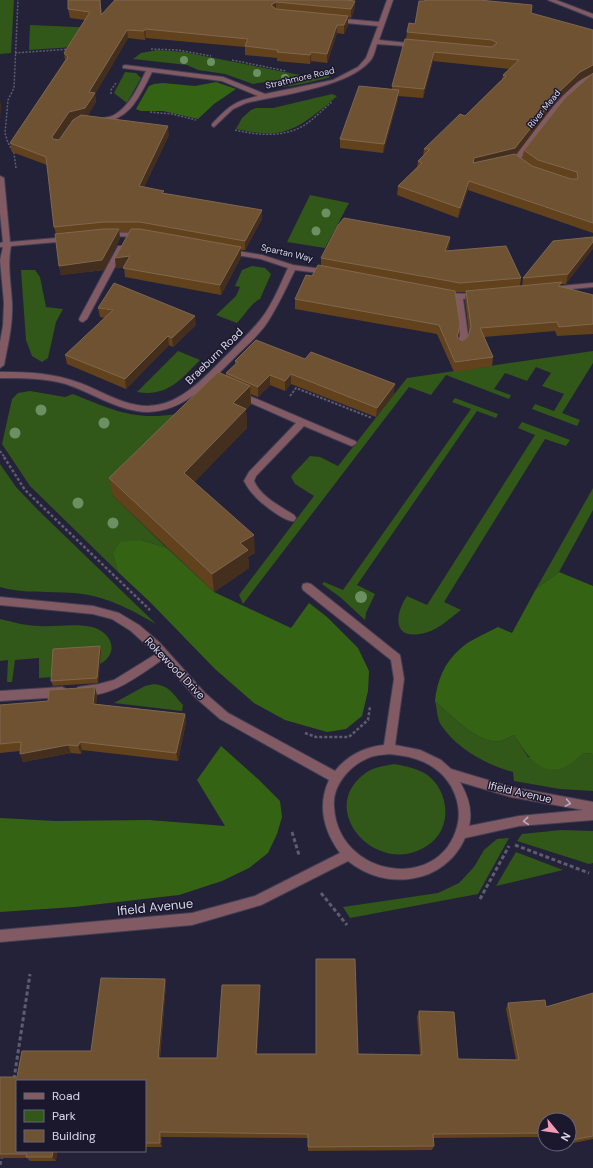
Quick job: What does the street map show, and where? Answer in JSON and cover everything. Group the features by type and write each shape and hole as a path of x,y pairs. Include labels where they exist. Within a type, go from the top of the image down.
{"street":[{"name":"Strathmore Road","path":"214,125 237,104 263,96 334,81 349,75 360,68 368,59 390,0"},
{"path":"551,0 593,16"},
{"path":"331,19 381,24"},
{"path":"375,42 422,46"},
{"name":"Strathmore Road","path":"125,67 223,79 263,96"},
{"path":"92,121 110,120 124,113 129,108 150,70"},
{"name":"River Mead","path":"530,171 512,161 560,102 581,82 593,75"},
{"path":"0,178 3,245 8,303 7,326 0,364"},
{"path":"83,319 129,234"},
{"path":"98,236 129,234 148,237"},
{"path":"3,245 75,238"},
{"name":"Spartan Way","path":"217,249 262,257 292,267 335,274"},
{"name":"Braeburn Road","path":"0,375 40,376 58,379 124,404 139,408 154,409 184,399 211,382 266,319 292,267"},
{"path":"541,289 590,285 593,278"},
{"path":"438,294 459,296 488,294"},
{"path":"459,296 464,335 461,346"},
{"path":"229,390 352,443"},
{"path":"291,518 251,488 249,481 252,474 302,422"},
{"path":"306,587 396,658 399,680 389,748"},
{"name":"Rokewood Drive","path":"0,601 93,610 115,616 135,628 164,654 201,696 224,716 336,778"},
{"path":"0,696 99,689 117,684 164,654"},
{"path":"389,748 411,751 432,759 449,773 460,792 465,812 462,832 452,851 435,865 414,873 391,874 368,868 349,855 335,838 328,820 328,797 336,778 350,763 368,753 389,748"},
{"name":"Ifield Avenue","path":"449,773 511,792 593,807"},
{"name":"Ifield Avenue","path":"462,832 519,821 593,815"},
{"name":"Ifield Avenue","path":"0,936 192,920 257,901 349,855"}],"path":[{"path":"0,178 16,168 14,153 8,143 5,133 8,100 14,88 18,0"},
{"path":"105,14 108,7 115,0"},
{"path":"15,53 74,49"},
{"path":"289,396 296,388 372,418"},
{"path":"0,451 25,490 154,614"},
{"path":"302,732 316,737 349,737 368,720 372,696 399,680"},
{"path":"480,899 511,844 589,873"},
{"path":"13,1081 30,974"},
{"path":"0,1165 2,1149"}],"green space":[{"path":"0,0 14,0 11,53 0,54"},
{"path":"30,25 98,28 74,47 29,50"},
{"path":"157,50 184,52 305,76 253,84 225,74 198,70 187,65 133,59 141,53"},
{"path":"125,72 136,73 141,78 127,103 114,93"},
{"path":"326,74 330,77 308,83 282,87 270,86 314,78"},
{"path":"216,82 236,89 214,104 198,119 163,111 141,111 136,109 149,86 154,84 163,83 195,86"},
{"path":"332,94 337,96 307,120 288,130 260,133 236,129 242,118 251,110 256,108 273,108"},
{"path":"310,195 349,203 325,248 287,242"},
{"path":"252,266 265,268 271,274 260,299 250,307 237,323 216,315 236,296 240,287 235,286 242,270"},
{"path":"21,270 35,270 40,277 46,307 63,309 56,322 48,358 42,362 32,356 26,340"},
{"path":"178,351 200,360 173,385 157,392 137,392"},
{"path":"593,351 593,363 562,413 580,420 577,426 532,409 535,404 554,411 564,394 542,386 551,373 536,367 527,381 505,373 494,389 511,395 509,399 446,375 431,395 409,387 243,604 239,595 314,496 295,484 291,477 293,474 310,456 320,457 338,466 407,378"},
{"path":"30,391 65,397 73,394 111,409 135,415 161,416 176,414 113,496 167,548 141,540 113,554 118,572 30,486 2,444 12,399 18,393"},
{"path":"455,398 498,414 496,418 477,411 357,585 375,594 366,613 365,620 340,597 322,584 324,582 343,590 471,409 452,402"},
{"path":"522,422 570,440 566,446 545,439 444,602 461,610 442,625 426,633 411,634 404,632 398,623 400,609 403,602 407,596 427,605 535,435 518,428"},
{"path":"0,464 16,487 38,510 156,624 126,608 106,600 84,594 18,591 0,587"},
{"path":"593,488 593,510 559,572 536,589"},
{"path":"141,540 167,548 214,592 291,628 309,603 327,617 358,648 369,671 368,691 362,716 346,729 327,732 285,720 254,703 215,669 150,602 118,572 113,554 120,542"},
{"path":"559,572 593,586 593,754 584,753 565,767 550,769 537,764 514,735 500,741 491,741 482,738 457,721 435,701 442,673 454,654 468,643 498,627 512,633 536,589"},
{"path":"0,619 34,626 79,625 92,627 104,633 109,638 112,649 106,659 100,664 100,652 53,677 39,678 39,658 15,660 12,682 7,682 8,660 0,661"},
{"path":"154,684 171,691 183,705 182,711 114,703 145,686"},
{"path":"435,701 457,721 482,738 491,741 500,741 514,735 528,757 568,765 584,753 593,754 593,791 560,789 514,781 513,772 493,765 473,755 448,734 440,723"},
{"path":"221,746 280,801 282,817 277,834 268,853 249,868 222,881 179,895 74,907 0,912 0,818 55,821 149,820 225,826 197,780"},
{"path":"394,764 406,766 426,774 439,788 443,797 445,817 439,835 432,842 413,852 394,854 376,849 361,838 351,824 347,807 350,790 363,775 382,766"},
{"path":"561,830 593,831 593,863 589,864 517,841 522,834"},
{"path":"509,838 478,894 350,918 343,907 438,893 459,883 474,867 484,850 497,839"},
{"path":"516,852 563,870 496,886"}],"building":[{"path":"68,0 100,0 101,15 115,0 355,1 351,9 276,2 271,5 276,9 348,16 344,25 337,25 327,54 311,52 310,55 277,52 278,50 245,46 248,39 145,29 144,31 127,30 89,92 95,93 85,108 69,112 52,137 53,139 59,140 73,120 81,115 168,126 139,186 164,191 162,193 262,210 245,241 140,222 104,222 54,227 46,157 10,143 68,57 64,53 90,12 68,9"},
{"path":"479,0 532,5 531,13 593,30 593,65 580,72 559,92 515,148 474,158 473,163 515,154 532,166 571,179 578,179 577,172 538,160 524,150 565,98 593,73 593,223 469,181 460,208 398,186 422,163 418,161 430,149 424,149 460,114 465,116 506,76 503,75 519,60 434,52 424,89 392,86 405,39 492,47 497,43 492,40 407,32 409,23 415,24 419,1"},
{"path":"359,86 399,90 384,144 340,139"},
{"path":"344,218 450,237 445,251 506,246 521,278 460,283 321,258 338,225"},
{"path":"119,229 102,260 59,266 55,234"},
{"path":"131,229 140,229 241,247 220,285 123,268 130,256 115,258"},
{"path":"593,237 593,242 568,274 523,278 553,241"},
{"path":"318,265 455,291 460,325 457,337 462,341 468,337 471,326 466,291 562,282 558,286 593,295 593,324 559,327 557,322 480,328 493,357 455,362 439,325 295,299 306,275 312,276"},
{"path":"114,283 195,316 172,338 168,336 125,379 65,355 113,310 98,308"},
{"path":"256,340 305,359 311,352 395,384 377,408 291,374 285,381 270,375 258,387 226,373 238,362 235,361"},
{"path":"218,372 250,386 233,403 246,409 184,473 254,535 240,543 248,550 212,574 109,478"},
{"path":"100,646 97,678 51,681 53,649"},
{"path":"95,687 93,704 185,714 176,753 80,742 78,746 68,745 20,754 21,742 0,744 0,705 48,701 49,690"},
{"path":"316,959 355,959 358,1054 422,1055 419,1011 454,1012 458,1059 519,1060 508,1003 545,1000 546,1007 593,993 593,1136 577,1139 577,1112 537,1112 537,1133 433,1134 434,1146 308,1147 308,1134 160,1132 160,1143 146,1143 146,1080 16,1080 16,1152 53,1152 52,1157 26,1157 27,1154 0,1154 0,1077 17,1077 22,1051 91,1051 101,978 165,979 158,1058 217,1058 222,985 260,985 256,1054 316,1054"}]}
